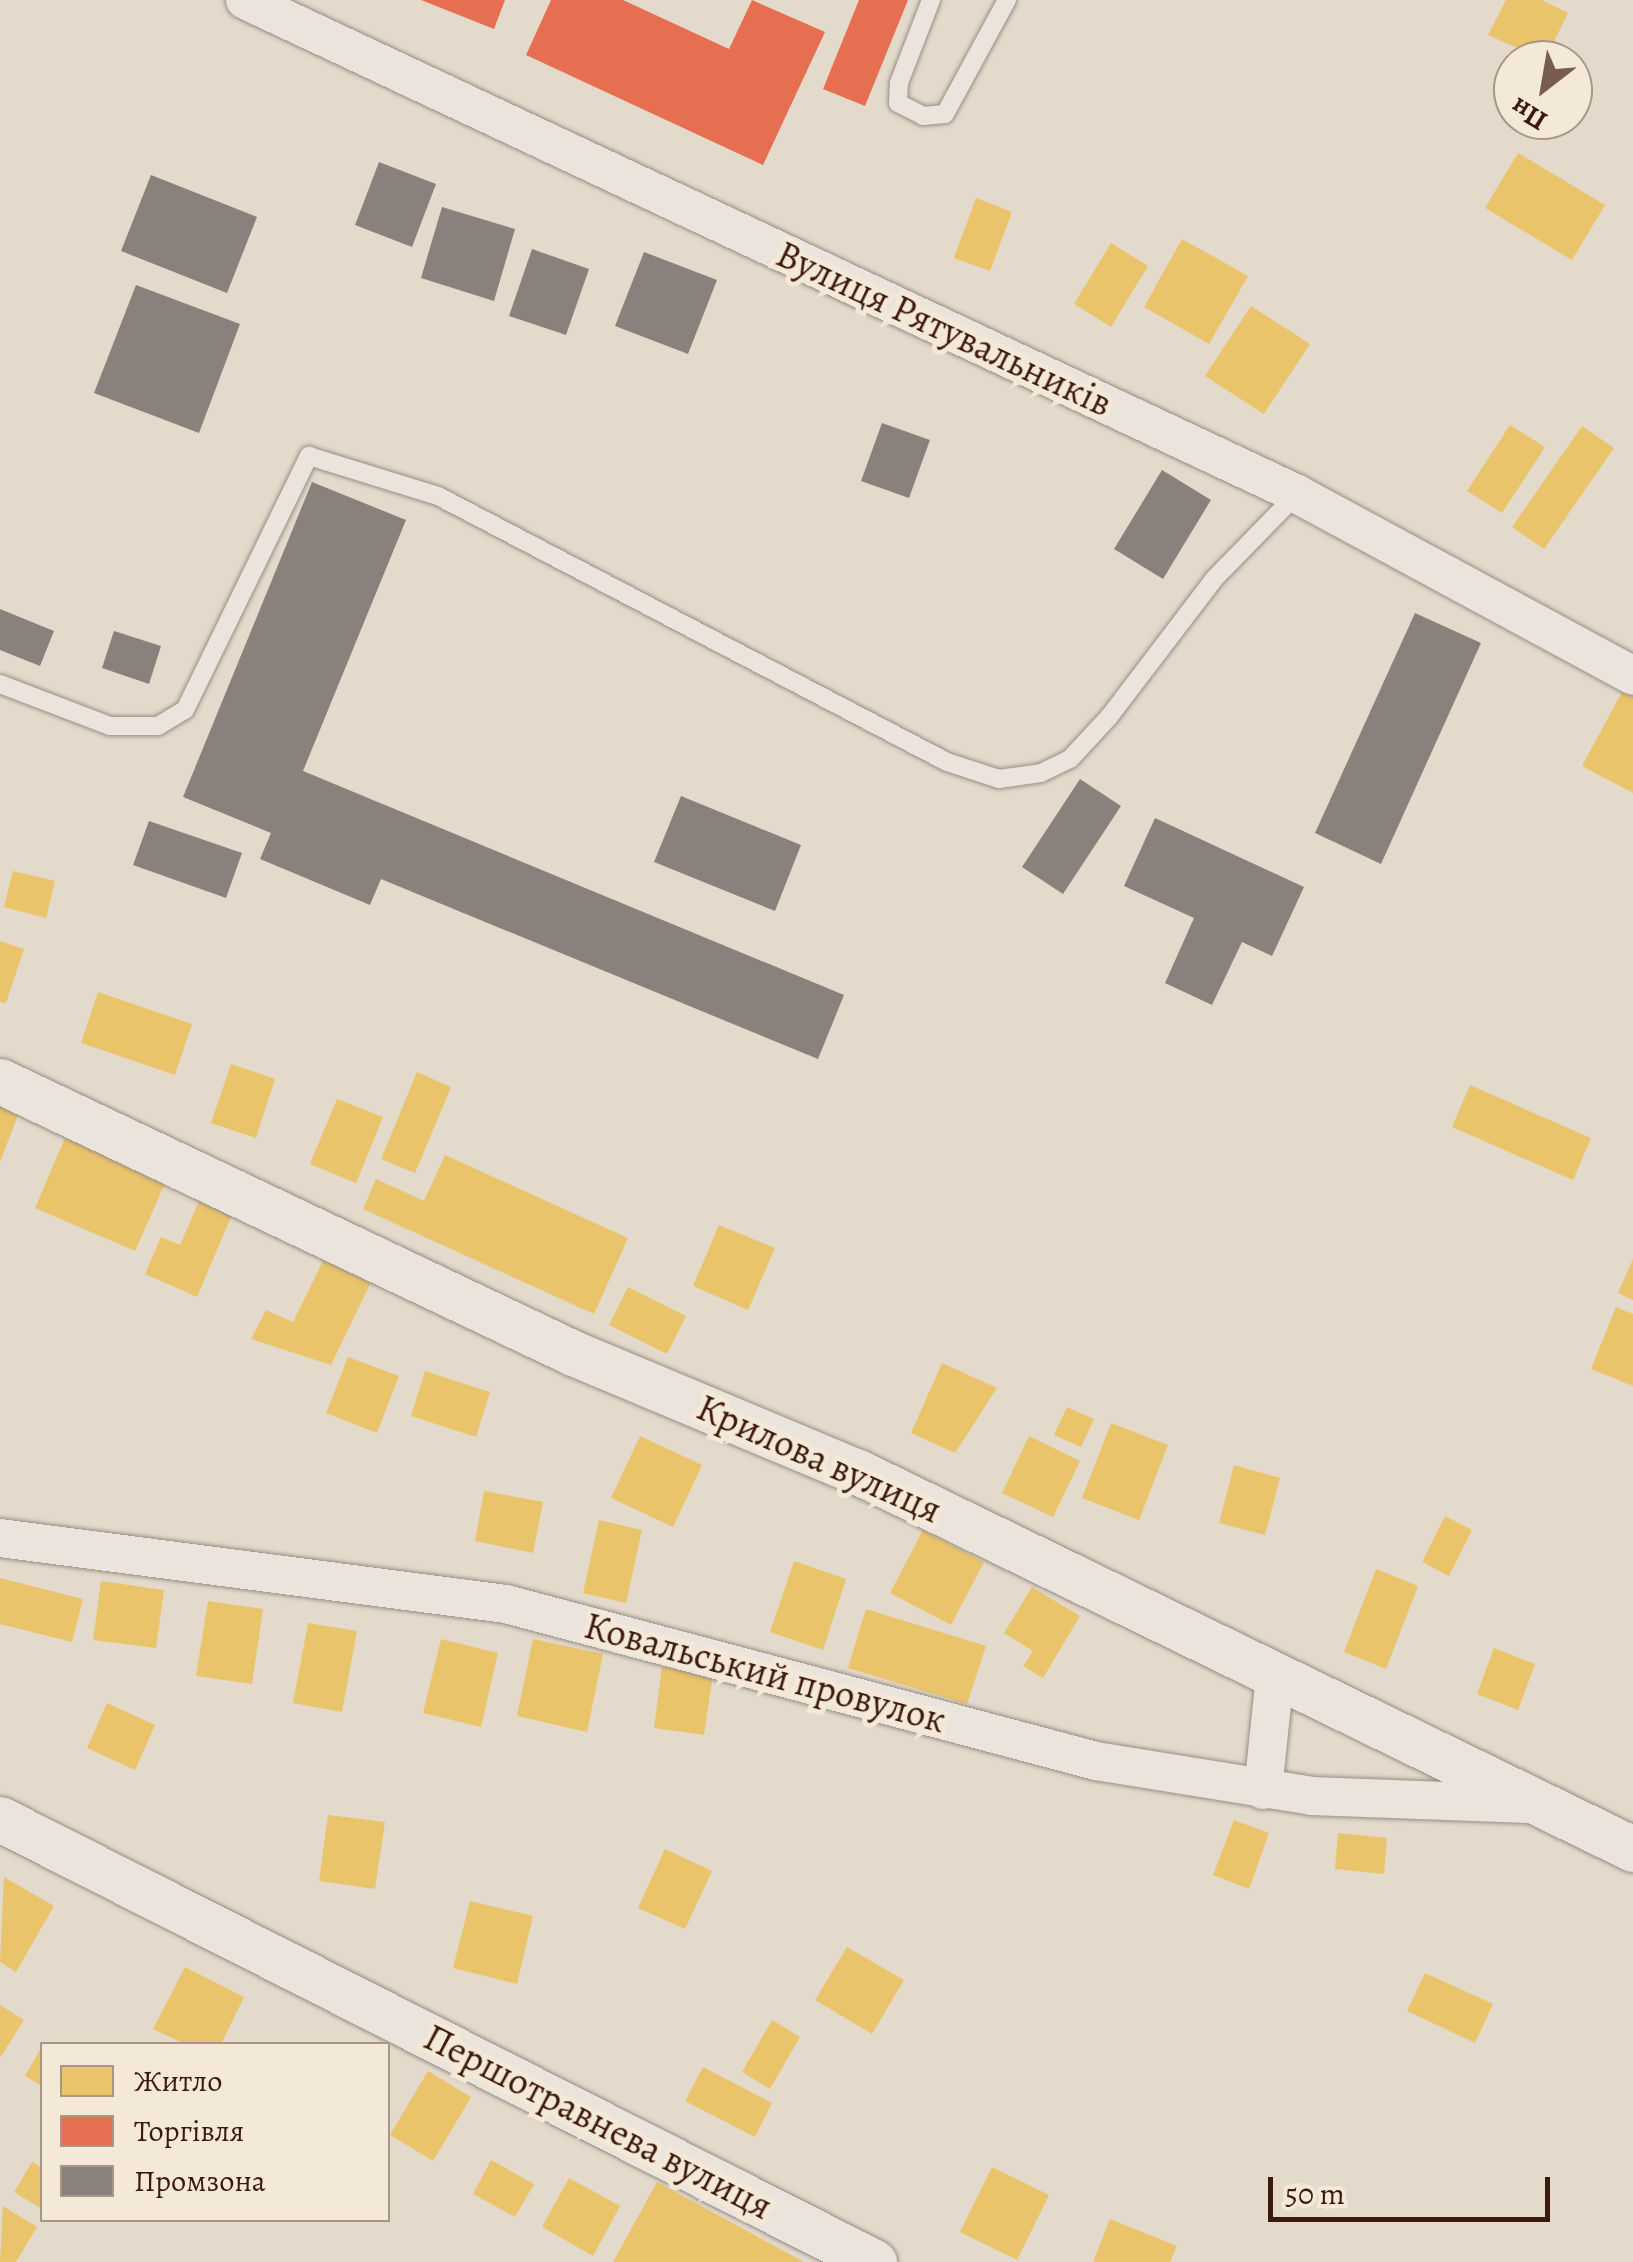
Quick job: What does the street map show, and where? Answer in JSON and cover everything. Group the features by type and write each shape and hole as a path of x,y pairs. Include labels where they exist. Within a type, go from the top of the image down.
{"street":[{"name":"Вулиця Рятувальників","path":"245,0 291,12 1297,494 1633,676"},
{"name":"Крилова вулиця","path":"0,1081 573,1352 858,1472 1528,1804 1633,1850"},
{"name":"Ковальський провулок","path":"0,1538 506,1604 1096,1761 1263,1790 1528,1804"},
{"path":"1263,1790 1274,1676"},
{"name":"Першотравнева вулиця","path":"0,1819 874,2262"}],"lane":[{"path":"931,0 898,83 898,103 923,116 945,114 1007,0"},
{"path":"0,684 110,726 158,726 185,710 309,456 438,496 947,762 999,779 1041,773 1070,759 1109,718 1214,579 1297,494"}],"building: Житло":[{"path":"1506,0 1542,0 1568,13 1555,40 1499,40 1488,35"},
{"path":"1518,153 1605,205 1572,260 1485,208"},
{"path":"976,198 1012,212 990,271 954,258"},
{"path":"1182,239 1248,276 1209,344 1144,307"},
{"path":"1111,243 1148,266 1111,327 1074,304"},
{"path":"1251,306 1310,344 1264,414 1205,376"},
{"path":"1510,425 1545,447 1502,513 1467,491"},
{"path":"1582,426 1614,448 1544,549 1512,527"},
{"path":"1623,690 1633,696 1633,793 1582,766"},
{"path":"13,871 55,881 46,918 4,907"},
{"path":"0,941 24,949 6,1003 0,1002"},
{"path":"98,992 192,1024 175,1075 81,1043"},
{"path":"231,1064 275,1079 256,1138 211,1123"},
{"path":"417,1072 451,1087 415,1173 381,1159"},
{"path":"1470,1085 1591,1138 1573,1180 1452,1127"},
{"path":"0,1099 21,1107 0,1162"},
{"path":"337,1099 383,1117 356,1183 310,1164"},
{"path":"65,1138 166,1181 135,1251 35,1208"},
{"path":"445,1155 628,1238 594,1314 363,1209 376,1179 424,1201"},
{"path":"200,1199 233,1212 197,1297 145,1274 161,1237 180,1245"},
{"path":"719,1225 775,1248 748,1310 693,1286"},
{"path":"324,1259 371,1282 331,1365 251,1339 266,1310 293,1322"},
{"path":"1633,1259 1633,1300 1618,1293"},
{"path":"628,1287 686,1316 667,1354 609,1325"},
{"path":"1616,1307 1633,1314 1633,1386 1591,1369"},
{"path":"348,1357 399,1376 377,1433 326,1413"},
{"path":"942,1363 997,1388 955,1453 911,1433"},
{"path":"425,1371 490,1392 476,1437 411,1416"},
{"path":"1067,1407 1094,1419 1081,1447 1054,1435"},
{"path":"1111,1423 1168,1445 1139,1520 1082,1498"},
{"path":"640,1436 702,1465 673,1527 611,1498"},
{"path":"1029,1436 1080,1461 1053,1517 1002,1493"},
{"path":"1234,1465 1280,1478 1265,1535 1219,1523"},
{"path":"484,1491 543,1502 533,1553 475,1541"},
{"path":"1445,1516 1472,1530 1449,1576 1422,1562"},
{"path":"599,1520 642,1530 626,1603 583,1593"},
{"path":"923,1530 984,1562 951,1625 890,1593"},
{"path":"794,1561 846,1579 823,1650 770,1632"},
{"path":"1376,1569 1418,1586 1386,1669 1344,1652"},
{"path":"0,1578 83,1599 72,1642 0,1624"},
{"path":"101,1581 164,1590 156,1648 93,1640"},
{"path":"1032,1587 1080,1616 1043,1678 1023,1666 1033,1651 1004,1633"},
{"path":"208,1601 263,1609 252,1684 196,1676"},
{"path":"866,1609 986,1646 967,1704 848,1668"},
{"path":"308,1623 357,1631 342,1712 293,1703"},
{"path":"441,1639 498,1653 481,1727 423,1713"},
{"path":"533,1639 603,1654 587,1732 517,1716"},
{"path":"1494,1648 1535,1664 1518,1710 1477,1694"},
{"path":"662,1667 713,1674 704,1735 654,1728"},
{"path":"107,1703 155,1725 135,1770 87,1748"},
{"path":"328,1815 385,1822 375,1889 319,1881"},
{"path":"1234,1820 1269,1833 1249,1889 1213,1875"},
{"path":"1338,1833 1387,1838 1384,1874 1335,1869"},
{"path":"665,1849 712,1871 685,1929 638,1908"},
{"path":"4,1877 54,1906 16,1972 0,1962"},
{"path":"470,1901 533,1916 517,1984 453,1968"},
{"path":"847,1947 904,1980 872,2034 815,2000"},
{"path":"185,1967 244,1997 222,2042 181,2042 153,2029"},
{"path":"1425,1973 1493,2004 1475,2043 1407,2011"},
{"path":"0,2005 24,2020 0,2058"},
{"path":"772,2020 800,2037 770,2089 742,2072"},
{"path":"40,2050 40,2085 25,2076"},
{"path":"703,2067 772,2103 755,2137 685,2101"},
{"path":"428,2071 471,2097 433,2161 390,2135"},
{"path":"491,2160 534,2184 515,2217 473,2194"},
{"path":"32,2162 40,2167 40,2208 14,2192"},
{"path":"992,2167 1049,2195 1017,2260 960,2232"},
{"path":"569,2178 620,2206 593,2256 542,2227"},
{"path":"657,2182 804,2262 613,2262"},
{"path":"3,2206 37,2227 16,2262 0,2262"},
{"path":"1110,2219 1177,2246 1170,2262 1093,2262"}],"building: Торгівля":[{"path":"421,0 505,0 494,29"},
{"path":"551,0 623,0 729,49 752,0 825,32 763,165 526,55"},
{"path":"859,0 908,0 865,106 823,89"}],"building: Промзона":[{"path":"379,162 436,184 412,247 355,225"},
{"path":"151,175 257,217 227,293 121,251"},
{"path":"442,207 515,229 494,301 421,278"},
{"path":"532,249 589,269 566,335 509,316"},
{"path":"644,252 717,280 688,354 615,326"},
{"path":"136,285 240,324 199,433 94,393"},
{"path":"882,423 930,440 909,498 861,481"},
{"path":"1162,470 1211,500 1163,579 1114,549"},
{"path":"312,482 406,520 303,771 844,995 818,1059 381,879 370,905 260,859 271,833 183,797"},
{"path":"0,609 54,631 40,666 0,650"},
{"path":"1415,613 1481,643 1381,864 1315,833"},
{"path":"114,631 161,646 149,684 102,668"},
{"path":"1080,779 1121,806 1063,894 1022,867"},
{"path":"681,796 801,845 775,911 654,862"},
{"path":"1155,818 1304,887 1272,956 1242,942 1212,1005 1165,983 1194,918 1124,886"},
{"path":"149,821 242,853 226,898 133,865"}]}
